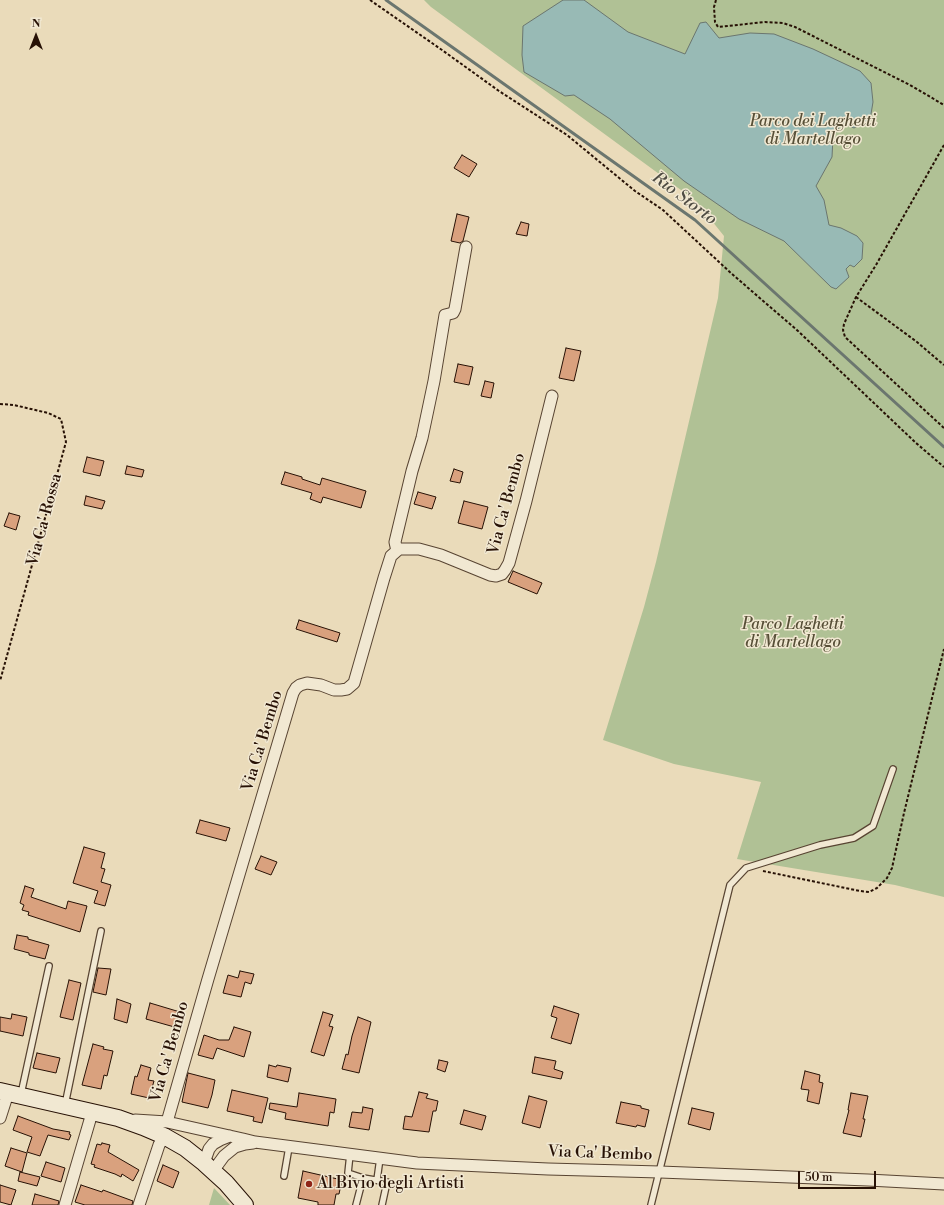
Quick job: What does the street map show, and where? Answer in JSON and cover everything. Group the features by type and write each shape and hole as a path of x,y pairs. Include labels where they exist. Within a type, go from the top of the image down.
{"street":[{"path":"397,551 395,542 412,471 422,438 434,381 444,315 453,313 455,309 466,248"},
{"name":"Via Ca' Bembo","path":"139,1205 165,1129 293,693 300,685 307,683 317,684 334,690 341,690 347,689 354,683 391,556 399,549 419,549 442,555 490,575 496,576 502,574 509,563 552,396"},
{"path":"0,1118 10,1093 118,1118 143,1127 165,1129 184,1148 208,1167 245,1205"},
{"path":"65,1205 92,1112"},
{"name":"Via Ca' Bembo","path":"165,1129 230,1136 255,1142 289,1147 417,1163 944,1184"},
{"path":"208,1167 209,1149 213,1144 230,1136"},
{"name":"Via Ca' Bembo","path":"208,1167 235,1147 255,1142"}],"lane":[{"path":"651,1205 730,885 746,868 820,845 854,838 873,826 893,769"},
{"path":"65,1106 101,932"},
{"path":"10,1093 49,966"},
{"path":"284,1176 289,1147"},
{"path":"350,1154 348,1173 363,1178 387,1182 382,1205"},
{"path":"377,1180 380,1158"},
{"path":"356,1205 363,1178"}],"path":[{"path":"370,0 499,91 567,135 663,210 732,274 798,331 910,438 944,467"},
{"path":"716,0 714,7 715,22 718,27 765,22 782,23 795,27 944,105"},
{"path":"944,145 876,265 856,297 844,324 843,330 845,337 944,428"},
{"path":"856,297 917,342 944,365"},
{"name":"Via Ca' Rossa","path":"0,404 14,405 48,413 61,419 66,442 0,681"}],"green space":[{"name":"Parco Laghetti di Martellago","path":"424,0 944,0 944,897 895,885 737,859 761,782 674,764 603,740 644,607 656,562 718,298 724,236 696,201 431,7"},
{"path":"214,1188 230,1205 209,1205"}],"water":[{"path":"563,0 584,0 628,32 685,54 700,23 706,22 719,38 750,33 774,34 813,49 860,71 871,83 873,102 870,120 854,128 842,123 833,137 832,157 816,186 824,200 829,225 841,228 857,236 863,243 862,259 854,267 850,265 846,269 849,277 836,289 831,287 784,241 739,219 684,181 610,119 574,95 565,96 524,72 522,55 523,26"}],"building":[{"path":"462,155 477,164 469,177 454,168"},
{"path":"457,214 469,217 463,241 460,243 451,241"},
{"path":"521,222 529,224 527,236 516,234"},
{"path":"566,348 581,351 574,381 559,378"},
{"path":"458,364 473,367 469,385 454,382"},
{"path":"485,381 494,383 491,398 481,396"},
{"path":"87,457 104,461 100,476 83,472"},
{"path":"127,466 144,470 142,477 125,474"},
{"path":"454,469 463,472 460,483 450,481"},
{"path":"285,472 302,477 302,479 320,485 322,478 366,491 361,508 323,497 321,503 310,499 312,493 281,484"},
{"path":"418,492 436,497 432,509 414,504"},
{"path":"86,496 105,501 102,509 84,505"},
{"path":"464,501 488,507 482,529 458,523"},
{"path":"9,513 20,516 16,530 4,526"},
{"path":"513,571 542,583 537,594 508,582"},
{"path":"299,620 340,633 337,642 296,629"},
{"path":"200,820 230,828 226,841 196,833"},
{"path":"84,847 105,853 101,868 105,869 101,882 111,885 105,906 94,903 98,891 73,883"},
{"path":"261,856 277,862 271,875 255,869"},
{"path":"25,886 34,889 31,897 66,909 68,901 87,906 80,932 28,915 29,912 22,910 24,905 20,903"},
{"path":"17,935 28,937 28,939 49,945 45,959 14,949"},
{"path":"98,968 111,969 106,995 93,992"},
{"path":"240,971 254,974 251,984 245,982 241,997 223,993 228,975 238,978"},
{"path":"69,980 81,983 73,1020 60,1017"},
{"path":"117,999 131,1004 127,1023 114,1019"},
{"path":"150,1003 180,1012 178,1028 146,1019"},
{"path":"554,1006 579,1014 571,1044 551,1038 557,1018 551,1016"},
{"path":"323,1012 333,1015 329,1026 333,1027 324,1056 311,1052"},
{"path":"12,1014 27,1017 23,1036 0,1031 0,1017 11,1019"},
{"path":"358,1017 371,1022 359,1073 342,1069 346,1054 348,1055"},
{"path":"234,1027 251,1032 244,1057 217,1048 213,1059 198,1055 204,1035 219,1040 229,1040"},
{"path":"93,1044 104,1047 103,1049 113,1051 107,1076 104,1075 101,1089 82,1085"},
{"path":"37,1053 60,1058 56,1073 33,1068"},
{"path":"535,1057 556,1061 554,1069 563,1072 561,1079 532,1073"},
{"path":"439,1060 448,1062 445,1072 437,1069"},
{"path":"141,1065 151,1068 148,1080 154,1081 149,1098 131,1094 135,1076 137,1077"},
{"path":"269,1065 291,1068 288,1082 267,1077"},
{"path":"805,1071 820,1075 819,1082 823,1083 819,1104 807,1101 809,1090 801,1089"},
{"path":"188,1073 215,1080 208,1108 182,1102"},
{"path":"232,1090 268,1098 262,1123 253,1121 254,1117 227,1111"},
{"path":"419,1092 428,1094 426,1098 438,1101 436,1111 433,1111 429,1132 403,1129 405,1116 412,1117"},
{"path":"299,1093 336,1099 334,1113 330,1112 328,1126 285,1119 286,1113 269,1109 270,1103 297,1107"},
{"path":"851,1093 868,1096 861,1137 843,1133 849,1110"},
{"path":"529,1096 547,1101 540,1128 522,1123"},
{"path":"621,1102 641,1106 641,1108 649,1110 645,1127 637,1125 636,1127 616,1123"},
{"path":"363,1107 373,1109 369,1130 349,1127 352,1112 362,1113"},
{"path":"692,1108 714,1113 710,1130 688,1124"},
{"path":"464,1110 486,1116 482,1130 460,1124"},
{"path":"18,1116 53,1129 70,1132 69,1134 71,1135 69,1140 48,1135 40,1156 27,1152 32,1137 13,1130"},
{"path":"102,1143 110,1145 108,1152 139,1170 133,1181 122,1174 121,1177 94,1167 95,1165 91,1164 97,1144 101,1145"},
{"path":"11,1148 27,1153 22,1172 5,1166"},
{"path":"46,1162 65,1168 61,1182 41,1176"},
{"path":"163,1165 179,1172 173,1188 157,1181"},
{"path":"303,1171 342,1180 339,1194 336,1194 334,1205 318,1205 318,1202 298,1198"},
{"path":"20,1172 40,1177 37,1186 18,1181"},
{"path":"0,1185 16,1190 11,1205 0,1202"},
{"path":"81,1185 102,1192 103,1190 133,1201 132,1205 85,1205 75,1202"},
{"path":"35,1194 59,1201 58,1205 32,1205"}],"waterway":[{"name":"Rio Storto","path":"386,0 695,220 944,447"}],"place":[{"name":"Al Bivio degli Artisti","path":"309,1184"}],"park label":[{"name":"Parco dei Laghetti di Martellago","path":"813,131"}]}
